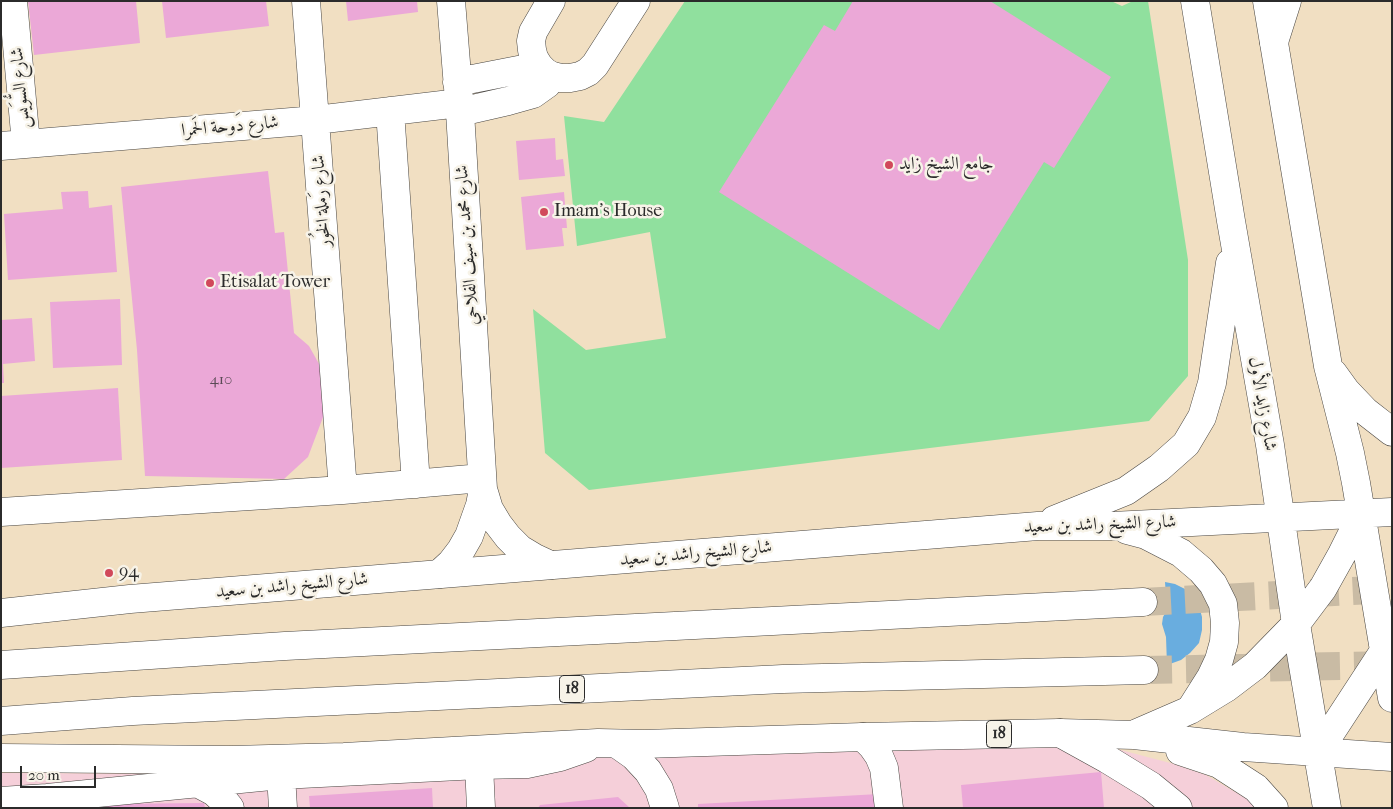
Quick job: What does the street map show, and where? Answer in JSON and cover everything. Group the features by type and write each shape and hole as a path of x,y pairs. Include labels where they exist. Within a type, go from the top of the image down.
{"main road":[{"name":"شارع السُّوَيس","path":"14,1 14,145"},
{"name":"شارع رَملة الخُور","path":"306,1 343,490"},
{"name":"شارع محمد بن سيف الفلاحي","path":"439,574 451,563 469,536 478,513 482,484 459,99 451,1"},
{"path":"546,71 534,58 531,41 537,24 551,1"},
{"name":"شارع دَوحة الحَمرا","path":"14,145 316,120 390,111 459,99 546,71 561,78 580,76 588,72 595,65 636,1"},
{"name":"شارع زايد الأول","path":"1195,1 1270,445 1296,624 1327,808"},
{"path":"1266,1 1328,366 1350,453 1388,646 1392,698"},
{"path":"1274,42 1287,1"},
{"path":"390,111 416,484"},
{"path":"1038,526 1126,491 1160,468 1186,444 1202,417 1212,383 1234,239"},
{"path":"1328,366 1346,391 1365,411 1392,432"},
{"path":"1,512 416,484 482,484"},
{"name":"شارع محمد بن سيف الفلاحي","path":"482,484 489,508 508,537 520,549 550,565"},
{"name":"شارع الشيخ راشد بن سعيد","path":"1,613 139,598 1038,526 1112,526 1392,512"},
{"path":"1134,735 1190,710 1226,688 1255,666 1296,624 1323,588 1362,514"},
{"path":"1112,526 1146,535 1181,552 1213,584 1223,604 1224,642 1219,660 1211,677 1190,710"},
{"path":"1,665 285,646 1143,602"},
{"path":"1318,752 1388,646"},
{"name":"18","path":"1,721 133,711 782,679 1144,670"},
{"path":"1060,733 1151,786 1178,808"},
{"name":"18","path":"1,758 232,760 607,744 1060,733 1134,735 1243,747 1392,757"},
{"path":"1134,735 1218,764 1256,788 1274,808"},
{"path":"863,737 876,751 884,768 889,808"},
{"path":"1,801 47,803 281,775 527,764 607,744 634,756 648,771 659,789 665,808"},
{"path":"479,765 482,808"},
{"path":"281,775 283,808"},
{"path":"199,784 214,792 230,808"}],"shaded area":[{"path":"1066,747 1117,749 1174,764 1206,775 1254,803 1258,808 1,808 1,773 231,774 591,757"}],"green space":[{"path":"685,1 1111,1 1122,6 1133,1 1148,1 1188,260 1188,376 1149,421 589,490 545,453 533,309 586,350 666,338 650,232 577,246 564,116 604,122"}],"water":[{"path":"1165,582 1185,589 1199,606 1202,617 1199,643 1181,660 1167,665 1166,637 1162,624 1167,610"}],"building":[{"path":"28,1 136,1 140,43 34,55"},
{"path":"162,1 266,1 269,26 166,38"},
{"path":"346,1 417,1 418,12 348,21"},
{"name":"جامع الشيخ زايد","path":"853,1 990,1 1111,77 1054,168 1044,162 939,330 719,192 824,25 835,31"},
{"path":"555,138 556,160 563,159 565,176 519,180 516,141"},
{"name":"Etisalat Tower","path":"268,171 275,233 284,232 294,333 309,346 323,371 325,412 308,457 284,479 145,476 137,350 121,187"},
{"path":"88,191 89,208 112,205 117,272 8,280 4,214 63,209 61,192"},
{"name":"Imam's House","path":"564,192 567,228 562,228 564,246 526,250 521,197"},
{"path":"120,299 122,365 53,368 50,302"},
{"path":"32,318 35,361 3,364 4,383 1,383 1,320"},
{"path":"118,388 122,460 1,468 1,396"},
{"path":"1101,772 1104,808 963,808 961,785"},
{"path":"432,788 433,808 310,808 309,796"},
{"path":"879,794 881,808 698,808 698,804"},
{"path":"618,797 630,808 538,808 540,805"},
{"path":"204,803 205,808 89,808 108,804"}],"tunnel":[{"path":"1143,602 1392,589"},
{"path":"1144,670 1392,665"}],"place":[{"name":"جامع الشيخ زايد","path":"889,165"},
{"name":"Imam's House","path":"544,212"},
{"name":"Etisalat Tower","path":"210,283"},
{"name":"94","path":"109,573"}]}
